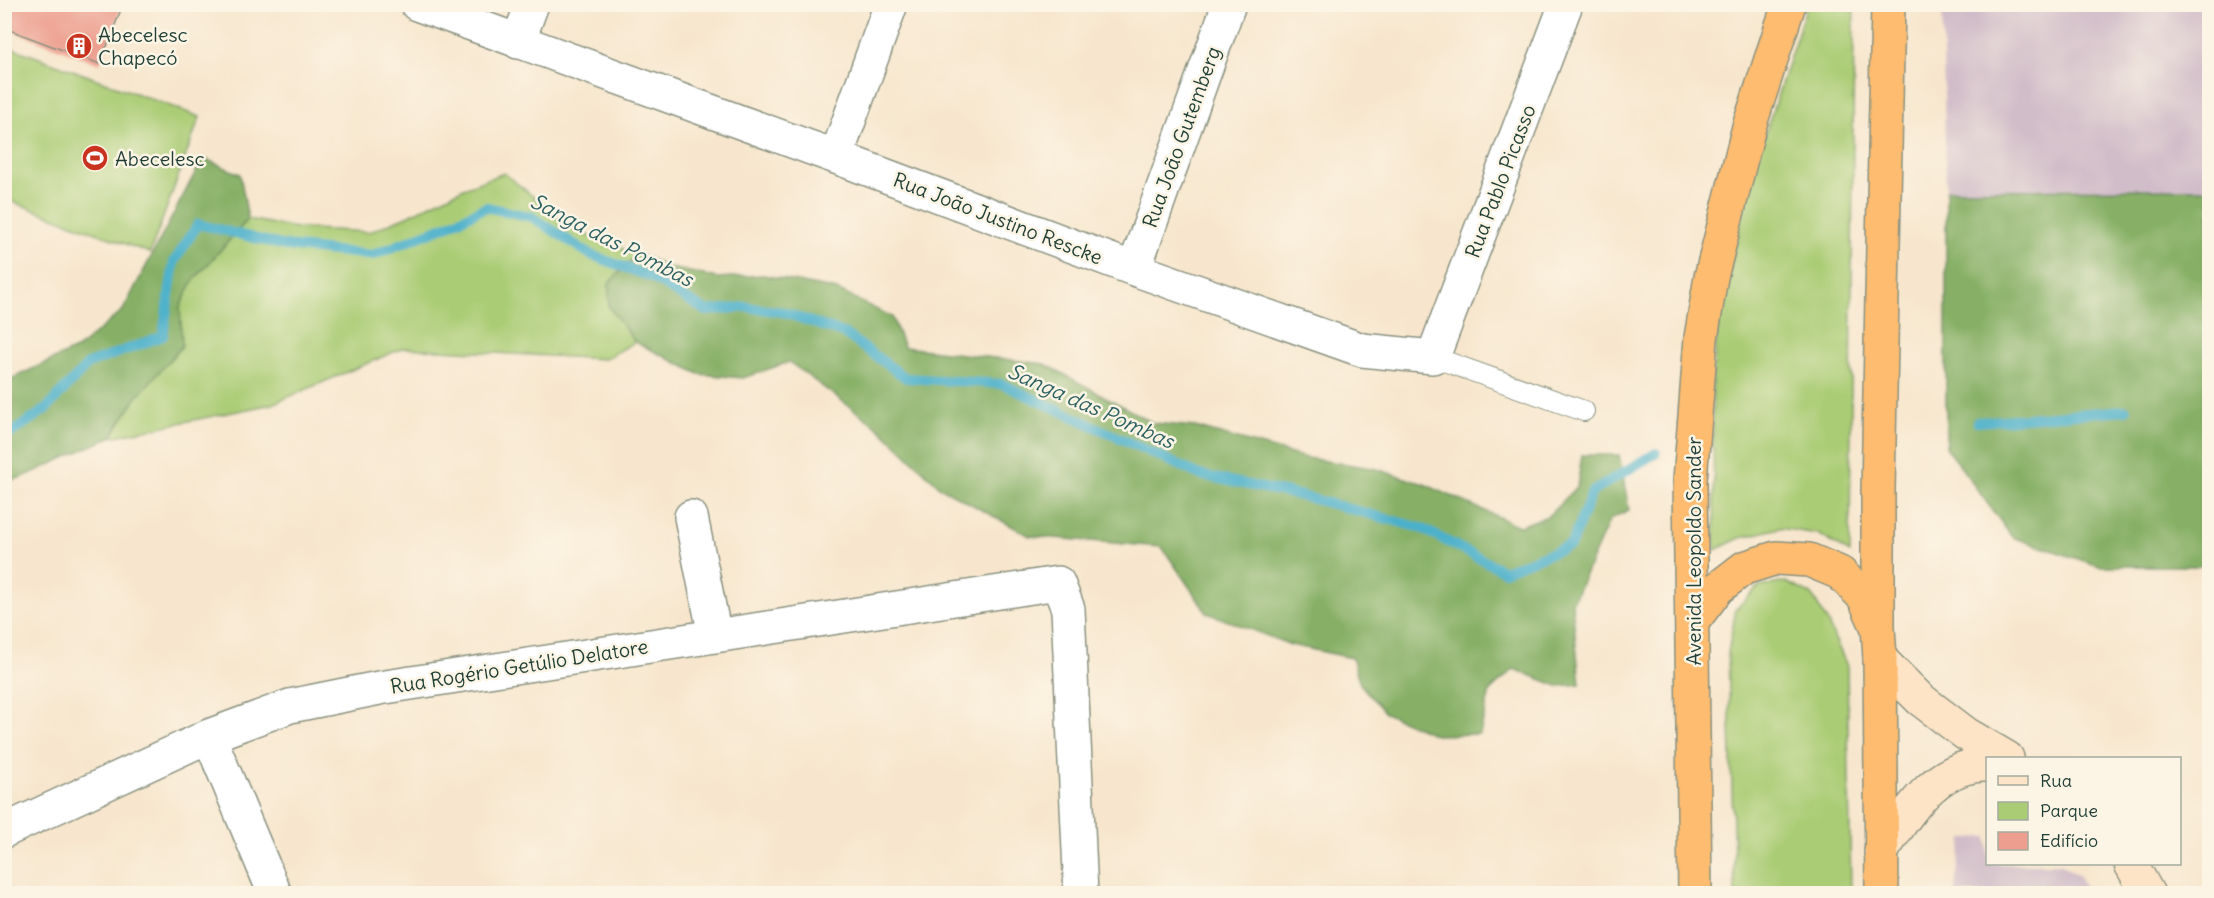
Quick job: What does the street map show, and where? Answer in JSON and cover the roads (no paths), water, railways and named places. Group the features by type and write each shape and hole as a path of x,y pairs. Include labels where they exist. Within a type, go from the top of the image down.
{"highway":[{"name":"Avenida Leopoldo Sander","path":"1695,894 1690,480 1701,338 1711,277 1749,127 1789,4"},
{"path":"1882,894 1878,627 1888,4"},
{"path":"1692,622 1718,588 1744,567 1776,558 1809,560 1840,573 1864,597 1878,627"}],"main road":[{"path":"1880,659 1920,699 1966,734 2004,757"},
{"path":"1881,852 1918,799 1943,776 1969,767 1986,765"},
{"path":"2132,865 2148,894"}],"street":[{"name":"Rua João Justino Rescke","path":"417,4 836,156 1134,269 1362,350 1433,357"},
{"path":"518,42 532,4"},
{"path":"836,156 891,4"},
{"name":"Rua João Gutemberg","path":"1134,269 1229,4"},
{"name":"Rua Pablo Picasso","path":"1433,357 1566,4"},
{"path":"691,518 715,636"},
{"name":"Rua Rogério Getúlio Delatore","path":"4,831 208,736 290,706 379,688 1058,583 1068,609 1081,894"},
{"path":"208,736 275,894"}],"lane":[{"name":"Rua João Justino Rescke","path":"1433,357 1584,411"}],"waterway":[{"name":"Sanga das Pombas","path":"4,438 46,409 88,364 163,336 174,262 198,224 285,246 373,255 451,224 486,207 532,217 591,255 651,277 706,311 745,307 783,312 845,334 906,378 1002,384 1200,475 1302,496 1421,528 1504,571 1571,545 1592,492 1656,453"},
{"name":"Sanga das Pombas","path":"1977,422 2126,410"}],"place":[{"name":"Abecelesc Chapecó","path":"79,46"},
{"name":"Abecelesc","path":"95,158"}]}
